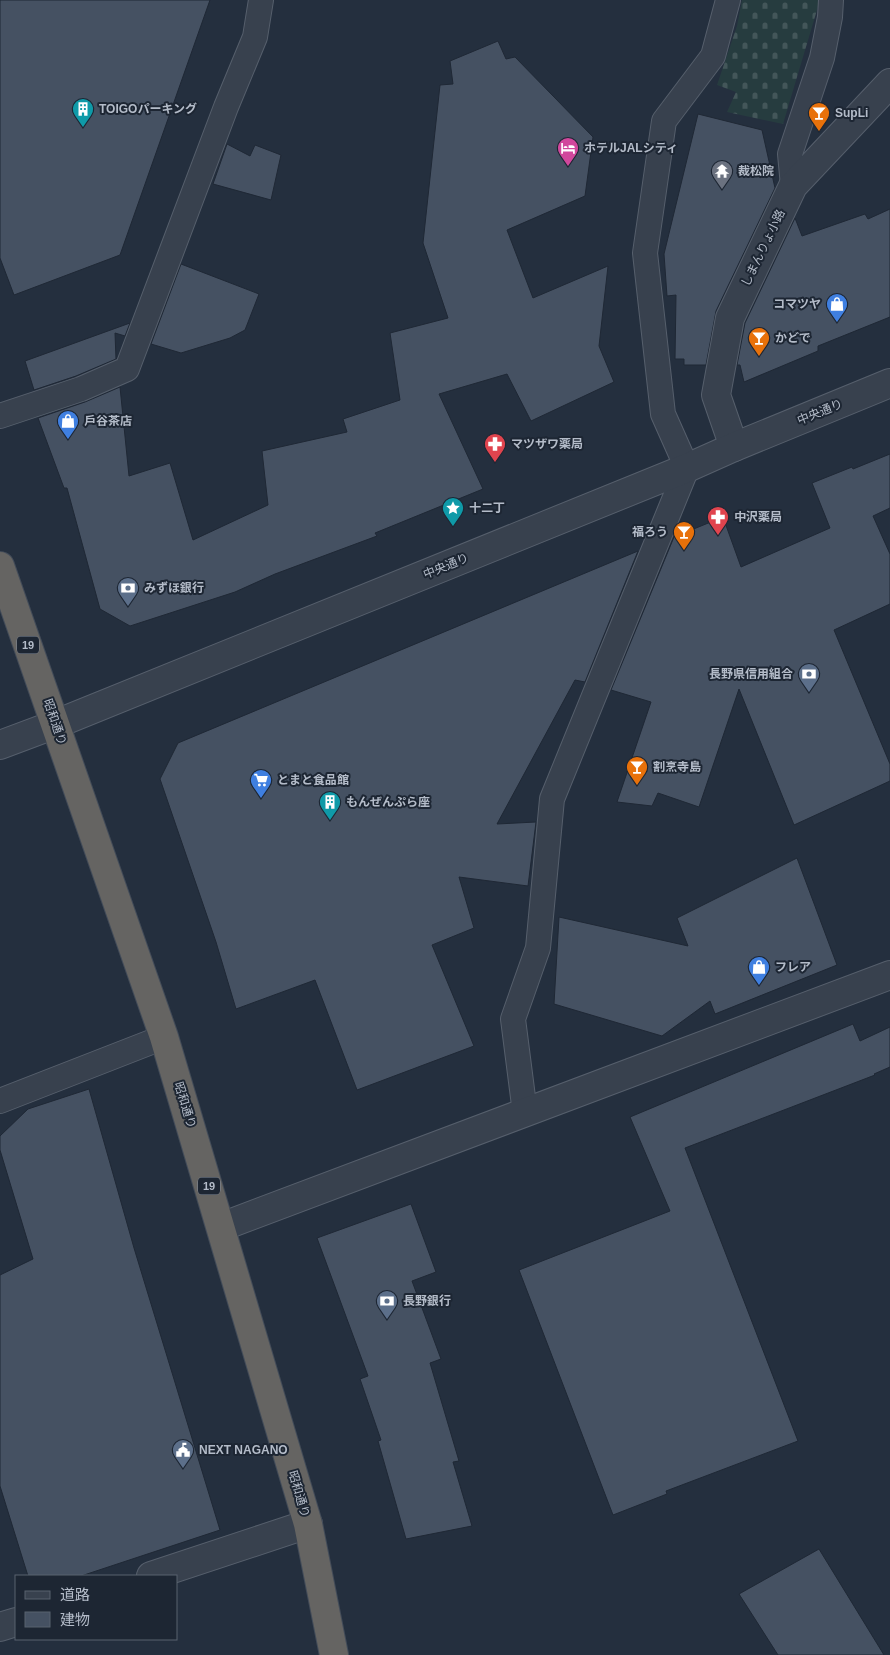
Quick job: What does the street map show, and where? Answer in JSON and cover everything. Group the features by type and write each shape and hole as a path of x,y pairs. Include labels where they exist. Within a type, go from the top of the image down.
{"highway":[{"name":"昭和通り","path":"0,566 164,1037 308,1524 334,1655"}],"street":[{"name":"しまんりょ小路","path":"734,447 716,395 730,318 793,186 890,83"},
{"name":"中央通り","path":"0,745 687,468 890,383"},
{"path":"221,1227 890,975"},
{"path":"155,1575 308,1524"},
{"path":"0,1627 15,1622"}],"lane":[{"path":"0,416 81,389 127,369 226,107 255,37 261,0"},
{"path":"525,1113 513,1019 538,948 552,799 687,468 663,414 645,253 664,121 713,56 728,0"},
{"path":"793,186 790,154 822,58 830,17 831,0"},
{"path":"0,1101 164,1037"}],"green space":[{"path":"742,0 820,0 783,124 727,112 736,92 717,85 737,26"}],"building":[{"name":"TOIGOパーキング","path":"0,0 210,0 120,255 14,295 0,258"},
{"path":"498,41 506,59 515,57 593,137 585,196 507,230 533,298 608,266 599,346 614,382 531,421 507,374 439,394 483,489 375,533 377,536 275,574 235,592 130,626 100,609 67,488 64,488 38,418 85,402 120,387 129,476 170,463 193,540 268,505 262,451 347,432 343,419 400,400 390,333 448,318 423,243 440,85 453,84 450,61"},
{"path":"698,114 762,130 775,188 716,311 706,365 684,365 684,359 675,359 676,295 667,296 664,254"},
{"path":"227,144 250,156 255,145 281,155 271,200 213,184"},
{"path":"890,209 890,317 818,346 818,351 744,382 740,365 737,365 745,323 795,218 802,236 865,214 868,219"},
{"path":"181,264 259,294 245,330 230,338 181,353 151,344"},
{"path":"130,323 125,336 115,333 116,359 76,376 34,390 25,361"},
{"path":"890,454 890,508 873,516 890,554 890,604 834,630 890,764 890,781 794,825 739,689 699,807 658,793 652,806 617,802 651,702 611,690 674,537 723,517 741,567 830,528 812,483"},
{"name":"もんぜんぷら座","path":"638,551 585,682 575,680 497,824 536,822 528,886 459,877 474,928 432,945 474,1046 357,1090 315,980 236,1009 216,942 160,779 178,743"},
{"path":"797,858 837,965 715,1014 710,1001 662,1036 554,1004 559,917 688,946 677,918"},
{"path":"853,1024 860,1041 890,1027 890,1067 875,1075 685,1148 798,1441 666,1491 667,1494 613,1515 519,1270 670,1211 630,1117"},
{"path":"89,1089 134,1248 220,1530 84,1575 28,1575 0,1486 0,1275 33,1259 0,1150 0,1136 28,1109"},
{"name":"長野銀行","path":"411,1204 436,1272 412,1281 441,1359 430,1363 459,1461 453,1462 472,1526 406,1539 378,1441 381,1440 360,1379 368,1376 317,1238"},
{"path":"819,1549 884,1655 778,1655 739,1594"}],"place":[{"name":"TOIGOパーキング","path":"83,128"},
{"name":"SupLi","path":"819,132"},
{"name":"ホテルJALシティ","path":"568,167"},
{"name":"裁松院","path":"722,190"},
{"name":"コマツヤ","path":"837,323"},
{"name":"かどで","path":"759,357"},
{"name":"戶谷茶店","path":"68,440"},
{"name":"マツザワ薬局","path":"495,463"},
{"name":"十二丁","path":"453,527"},
{"name":"中沢薬局","path":"718,536"},
{"name":"福ろう","path":"684,551"},
{"name":"みずほ銀行","path":"128,607"},
{"name":"長野県信用組合","path":"809,693"},
{"name":"割烹寺島","path":"637,786"},
{"name":"とまと食品館","path":"261,799"},
{"name":"もんぜんぷら座","path":"330,821"},
{"name":"フレア","path":"759,986"},
{"name":"長野銀行","path":"387,1320"},
{"name":"NEXT NAGANO","path":"183,1469"}]}
